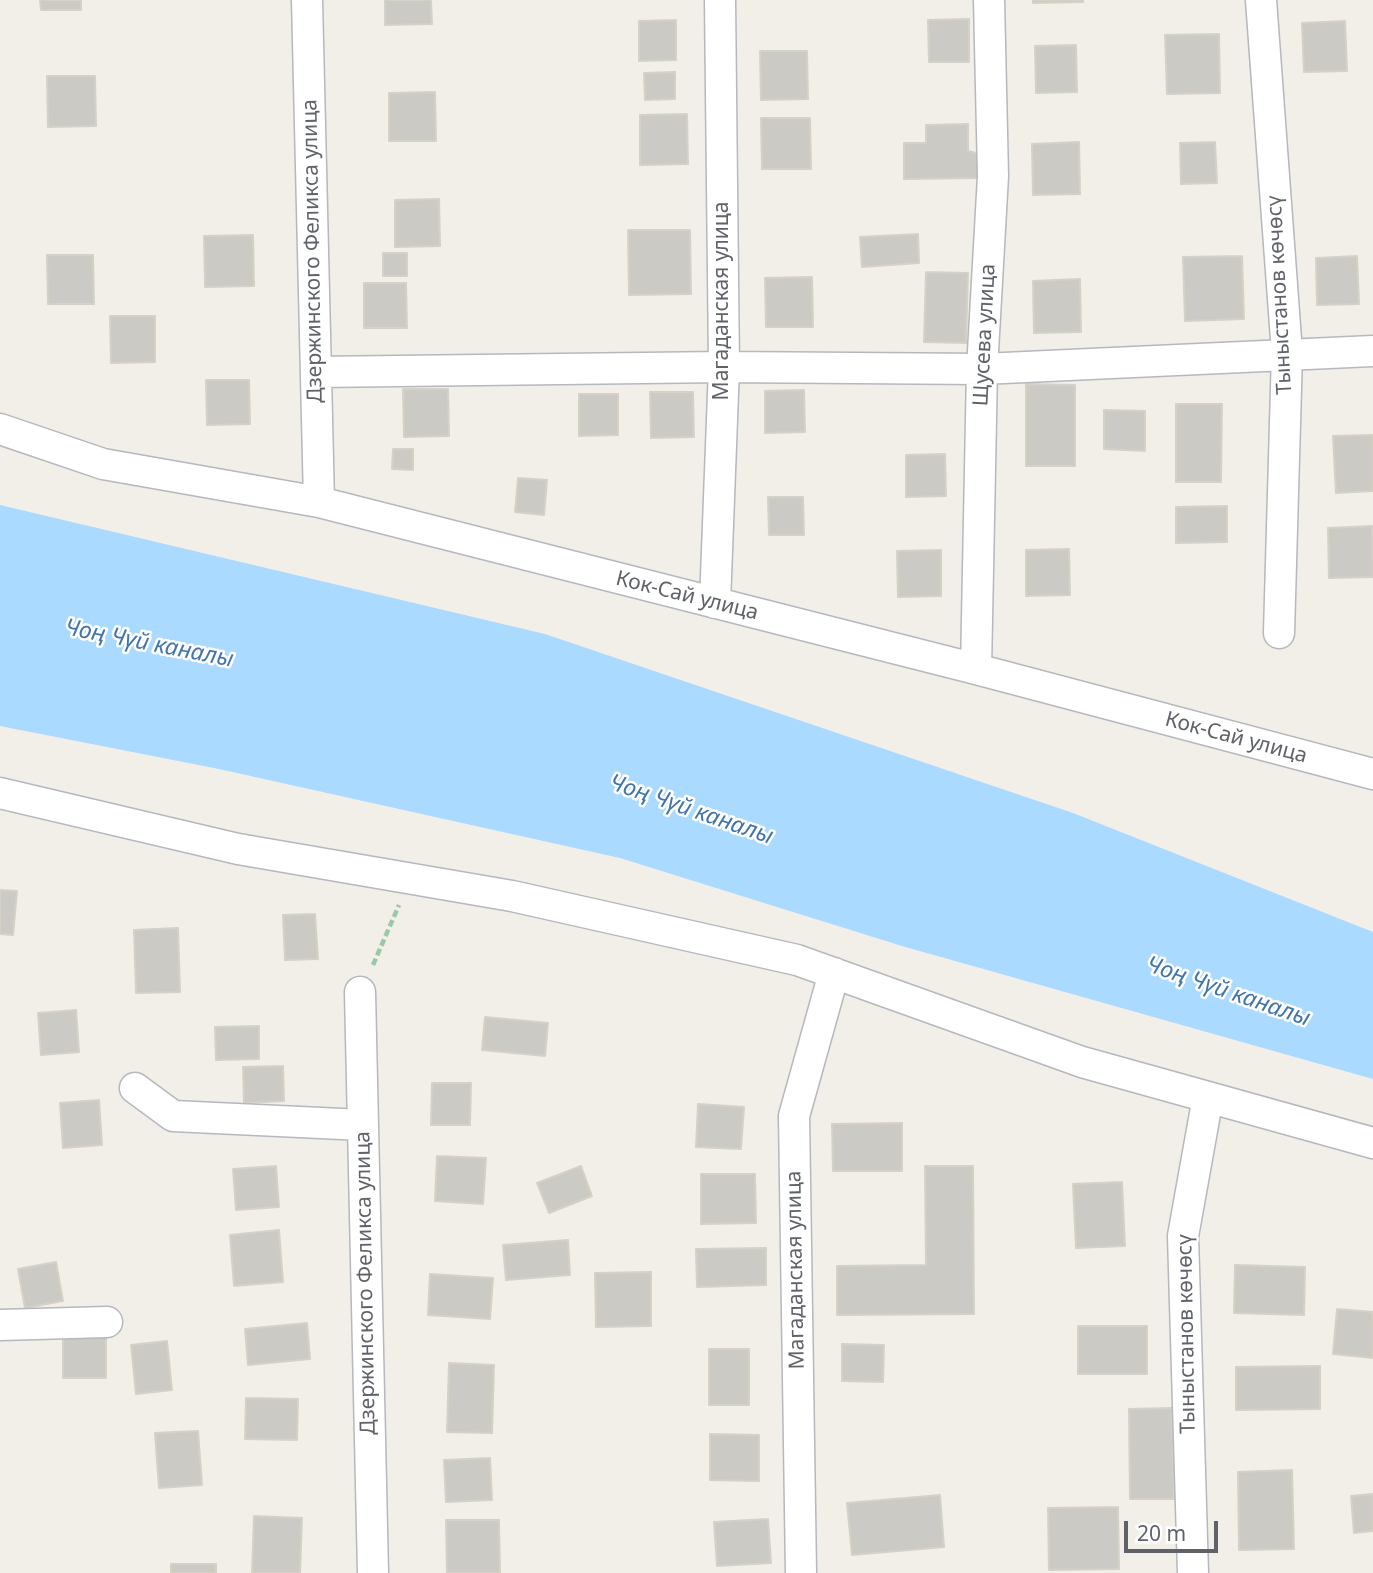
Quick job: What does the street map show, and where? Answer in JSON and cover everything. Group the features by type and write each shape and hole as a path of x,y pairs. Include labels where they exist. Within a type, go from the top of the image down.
{"street":[{"name":"Дзержинского Феликса улица","path":"307,0 319,502"},
{"name":"Магаданская улица","path":"715,603 724,367 720,0"},
{"name":"Щусева улица","path":"976,669 982,369 993,176 989,0"},
{"name":"Тыныстанов көчөсү","path":"1261,0 1287,354 1279,633"},
{"path":"316,372 724,367 982,369 1373,351"},
{"name":"Кок-Сай улица","path":"0,429 103,464 319,502 976,669 1373,774"},
{"path":"0,793 238,849 512,896 797,960 1082,1062 1373,1143"},
{"name":"Магаданская улица","path":"801,1573 794,1116 834,973"},
{"name":"Дзержинского Феликса улица","path":"360,992 373,1573"},
{"path":"135,1088 173,1116 363,1125"},
{"name":"Тыныстанов көчөсү","path":"1193,1573 1183,1236 1208,1097"},
{"path":"0,1325 107,1322"}],"path":[{"path":"375,958 410,879"}],"water":[{"name":"Чоң Чүй каналы","path":"0,505 545,634 1073,813 1373,932 1373,1079 902,946 620,858 219,769 0,726"}],"building":[{"path":"40,0 81,0 81,10 41,10"},
{"path":"385,0 431,0 432,24 385,25"},
{"path":"1033,0 1083,0 1083,2 1033,3"},
{"path":"969,19 969,62 929,62 928,20"},
{"path":"676,20 676,60 639,61 639,21"},
{"path":"1345,21 1347,71 1304,72 1302,23"},
{"path":"1219,34 1220,93 1167,94 1165,35"},
{"path":"1076,45 1077,92 1036,93 1035,46"},
{"path":"760,51 807,51 808,99 761,100"},
{"path":"675,72 675,99 645,100 644,73"},
{"path":"47,76 95,76 96,126 48,127"},
{"path":"435,92 436,141 389,141 389,93"},
{"path":"687,114 688,164 640,165 640,115"},
{"path":"761,118 810,118 811,169 762,169"},
{"path":"968,124 968,151 980,154 980,178 904,179 904,143 926,143 926,125"},
{"path":"1079,142 1080,194 1033,195 1032,144"},
{"path":"1215,142 1217,183 1181,184 1180,143"},
{"path":"439,199 440,246 395,247 395,200"},
{"path":"628,230 690,230 691,294 629,295"},
{"path":"918,234 919,263 862,267 860,237"},
{"path":"253,235 254,286 205,287 204,236"},
{"path":"383,253 407,253 407,276 383,276"},
{"path":"47,255 93,255 94,304 48,304"},
{"path":"1242,256 1244,319 1185,321 1183,257"},
{"path":"1357,256 1359,304 1317,305 1316,258"},
{"path":"926,272 968,273 966,343 924,342"},
{"path":"812,277 813,327 766,327 765,278"},
{"path":"1080,279 1081,332 1034,333 1033,281"},
{"path":"364,283 406,283 407,328 364,328"},
{"path":"110,316 155,316 155,362 111,363"},
{"path":"206,380 249,380 250,424 207,425"},
{"path":"1026,384 1075,385 1075,466 1026,466"},
{"path":"403,389 448,389 449,436 404,437"},
{"path":"804,390 805,432 765,433 765,391"},
{"path":"650,392 693,392 694,437 651,438"},
{"path":"579,394 618,394 618,435 579,436"},
{"path":"1176,404 1222,404 1221,482 1176,482"},
{"path":"1104,410 1145,411 1145,451 1104,449"},
{"path":"1373,435 1373,491 1336,493 1333,436"},
{"path":"393,449 413,449 413,470 392,469"},
{"path":"945,454 946,496 906,497 906,455"},
{"path":"518,478 547,480 544,515 515,512"},
{"path":"768,497 803,497 804,535 769,535"},
{"path":"1227,506 1227,542 1176,543 1176,507"},
{"path":"1372,526 1373,577 1329,578 1328,528"},
{"path":"1069,549 1070,595 1026,596 1026,550"},
{"path":"941,550 941,596 898,597 897,551"},
{"path":"0,890 17,891 13,935 0,934"},
{"path":"315,914 318,959 285,960 283,915"},
{"path":"178,928 180,992 136,993 134,930"},
{"path":"76,1010 79,1052 41,1055 38,1013"},
{"path":"485,1017 548,1023 545,1056 482,1050"},
{"path":"259,1026 259,1059 216,1060 215,1027"},
{"path":"283,1066 284,1101 244,1103 243,1067"},
{"path":"432,1083 471,1083 470,1125 431,1125"},
{"path":"99,1100 102,1145 63,1148 60,1103"},
{"path":"698,1104 744,1107 741,1149 696,1147"},
{"path":"902,1123 902,1171 833,1171 832,1124"},
{"path":"437,1156 486,1158 483,1204 435,1201"},
{"path":"276,1166 279,1207 236,1210 233,1169"},
{"path":"581,1166 592,1196 549,1213 537,1183"},
{"path":"925,1166 973,1166 974,1314 837,1315 837,1266 926,1265"},
{"path":"701,1174 755,1174 756,1223 701,1224"},
{"path":"1122,1182 1125,1246 1076,1248 1073,1184"},
{"path":"279,1230 283,1282 234,1286 230,1235"},
{"path":"568,1240 570,1275 506,1280 503,1245"},
{"path":"766,1248 766,1285 697,1287 696,1249"},
{"path":"56,1262 63,1301 25,1308 18,1269"},
{"path":"1235,1265 1305,1267 1304,1315 1234,1313"},
{"path":"651,1272 651,1326 596,1327 595,1273"},
{"path":"430,1274 493,1278 490,1319 428,1315"},
{"path":"1337,1309 1373,1312 1373,1358 1333,1354"},
{"path":"307,1323 310,1359 248,1365 245,1329"},
{"path":"1078,1326 1147,1326 1147,1374 1078,1374"},
{"path":"63,1335 106,1335 106,1378 63,1378"},
{"path":"167,1341 172,1390 136,1394 131,1345"},
{"path":"842,1344 884,1345 883,1382 842,1381"},
{"path":"709,1349 749,1349 749,1405 709,1405"},
{"path":"449,1363 494,1365 492,1433 447,1432"},
{"path":"1320,1366 1320,1409 1236,1410 1236,1367"},
{"path":"246,1398 298,1399 297,1440 245,1439"},
{"path":"1172,1408 1174,1499 1130,1499 1129,1409"},
{"path":"198,1431 202,1485 159,1488 155,1433"},
{"path":"710,1434 759,1435 759,1481 710,1480"},
{"path":"490,1458 492,1500 446,1502 444,1460"},
{"path":"1292,1470 1294,1549 1239,1550 1238,1472"},
{"path":"1373,1494 1373,1531 1354,1533 1351,1496"},
{"path":"940,1495 944,1547 852,1555 847,1503"},
{"path":"1118,1507 1119,1569 1049,1570 1048,1508"},
{"path":"254,1516 302,1518 300,1573 252,1573"},
{"path":"768,1519 771,1563 717,1566 714,1522"},
{"path":"446,1520 499,1520 500,1573 447,1573"},
{"path":"171,1564 216,1564 216,1573 171,1573"}]}
